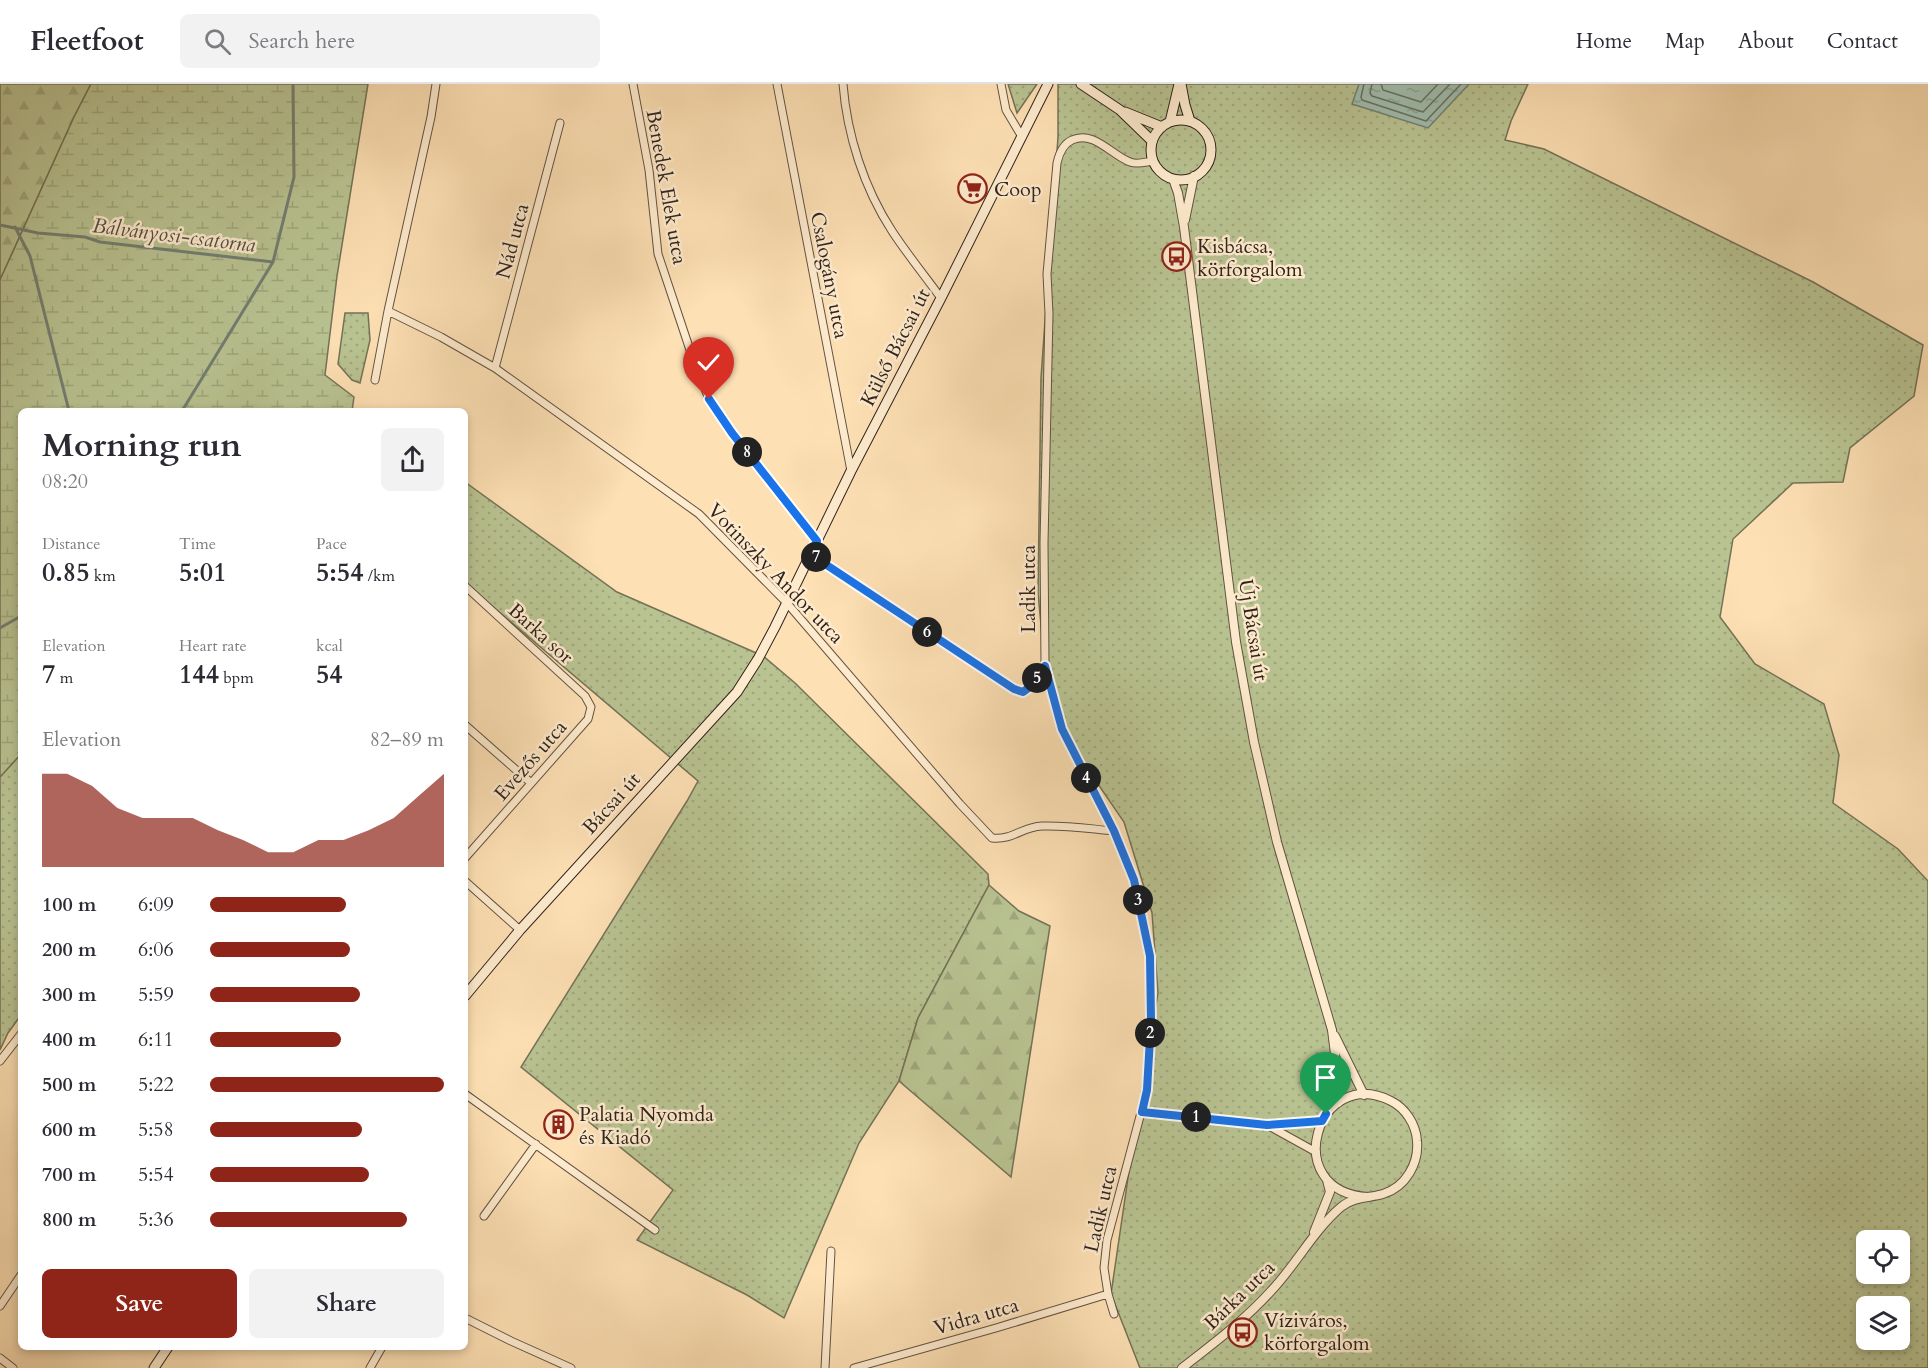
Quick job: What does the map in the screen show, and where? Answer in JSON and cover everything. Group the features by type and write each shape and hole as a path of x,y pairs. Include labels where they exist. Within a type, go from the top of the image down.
{"main road":[{"name":"Külső Bácsai út","path":"775,627 851,471 1048,84"},
{"path":"1081,84 1120,110 1152,141 1151,154 1159,170 1173,179 1194,176"},
{"name":"Új Bácsai út","path":"1180,84 1190,121 1206,133 1210,143 1211,153 1208,162 1194,176"},
{"name":"Új Bácsai út","path":"1152,141 1155,134 1166,124 1180,84"},
{"path":"1120,110 1166,124 1190,121"},
{"name":"Bácsai út","path":"468,992 520,930 738,692 775,627"},
{"path":"154,1368 166,1350"}],"street":[{"path":"375,380 436,84"},
{"name":"Benedek Elek utca","path":"633,84 649,170 658,254 709,399 732,433 817,541"},
{"name":"Csalogány utca","path":"777,84 851,471"},
{"path":"843,84 845,115 866,181 891,230 941,298"},
{"path":"1001,84 1006,110 1022,137"},
{"name":"Nád utca","path":"495,368 560,123"},
{"name":"Ladik utca","path":"1114,1314 1104,1268 1107,1240 1147,1090 1151,1021 1150,956 1134,880 1114,831 1062,729 1045,666 1044,543 1049,314 1047,274 1057,163 1066,144 1082,138 1094,140 1132,163 1153,161"},
{"name":"Új Bácsai út","path":"1184,227 1194,176"},
{"name":"Új Bácsai út","path":"1173,179 1184,227 1236,642 1252,731 1277,842 1332,1030 1339,1086 1338,1103"},
{"name":"Votinszky Andor utca","path":"388,311 441,337 495,368 699,514 786,602 992,838 1005,839 1026,829 1042,826 1114,831"},
{"path":"810,554 1014,689 1023,692 1031,686 1045,666"},
{"name":"Barka sor","path":"468,589 585,696 591,707"},
{"name":"Evezős utca","path":"468,855 588,719 591,707"},
{"path":"468,728 531,783"},
{"path":"468,884 520,930"},
{"name":"Új Bácsai út","path":"1332,1030 1364,1095"},
{"path":"0,1061 18,1038"},
{"path":"1364,1095 1388,1099 1401,1108 1415,1128 1418,1144 1416,1160 1409,1175 1398,1186 1383,1194 1355,1199 1340,1208 1312,1238 1330,1192 1316,1152 1316,1136 1322,1121 1338,1103 1351,1097 1364,1095"},
{"path":"468,1096 655,1230"},
{"path":"1142,1112 1267,1125 1322,1121"},
{"path":"1267,1125 1316,1152"},
{"path":"484,1216 536,1144"},
{"path":"1326,1177 1346,1193 1368,1197"},
{"name":"Bárka utca","path":"1182,1368 1226,1334 1271,1292 1312,1238"},
{"path":"825,1368 831,1251"},
{"path":"0,1306 18,1279"},
{"name":"Vidra utca","path":"854,1368 1108,1294"},
{"path":"468,1320 571,1368"},
{"path":"370,1368 380,1350"},
{"path":"0,1358 13,1368"}],"green space":[{"path":"0,84 91,84 0,280"},
{"path":"91,84 368,84 337,276 325,375 354,397 352,408 18,408 18,757 0,777 0,280"},
{"path":"1008,84 1037,84 1017,113"},
{"path":"1058,84 1528,84 1505,140 1544,149 1813,282 1923,345 1914,396 1850,448 1843,482 1793,483 1733,539 1720,617 1755,664 1824,704 1839,755 1833,803 1898,849 1928,881 1928,1368 1140,1368 1111,1294 1158,993 1152,913 1124,822 1072,746 1045,667 1038,593 1041,378 1058,137"},
{"path":"345,313 368,313 370,340 360,383 352,380 338,364"},
{"path":"468,484 617,592 763,656 795,683 988,874 989,885 918,1018 899,1081 859,1143 784,1318 747,1295 637,1240 673,1190 521,1067 698,781 468,586"},
{"path":"18,757 18,1019 0,1050 0,777"},
{"path":"989,885 1019,911 1050,926 1011,1177 899,1081 918,1018"}],"water":[{"path":"1359,84 1469,84 1428,128 1352,104"}],"waterway":[{"name":"Bálványosi-csatorna","path":"184,408 273,262 294,177 293,84"},
{"name":"Bálványosi-csatorna","path":"0,225 38,233 85,237 100,242 273,262"},
{"path":"15,227 30,256 68,408"},
{"path":"0,628 18,618"}],"place":[{"name":"Coop","path":"973,189"},
{"name":"Kisbácsa, körforgalom","path":"1176,257"},
{"name":"Palatia Nyomda és Kiadó","path":"558,1125"},
{"name":"Víziváros, körforgalom","path":"1243,1332"}],"route":[{"path":"709,399 732,433 817,541 810,554 1014,689 1023,692 1031,686 1045,666 1062,729 1114,831 1134,880 1150,956 1151,1021 1147,1090 1142,1112 1267,1125 1322,1121 1326,1114"}]}
